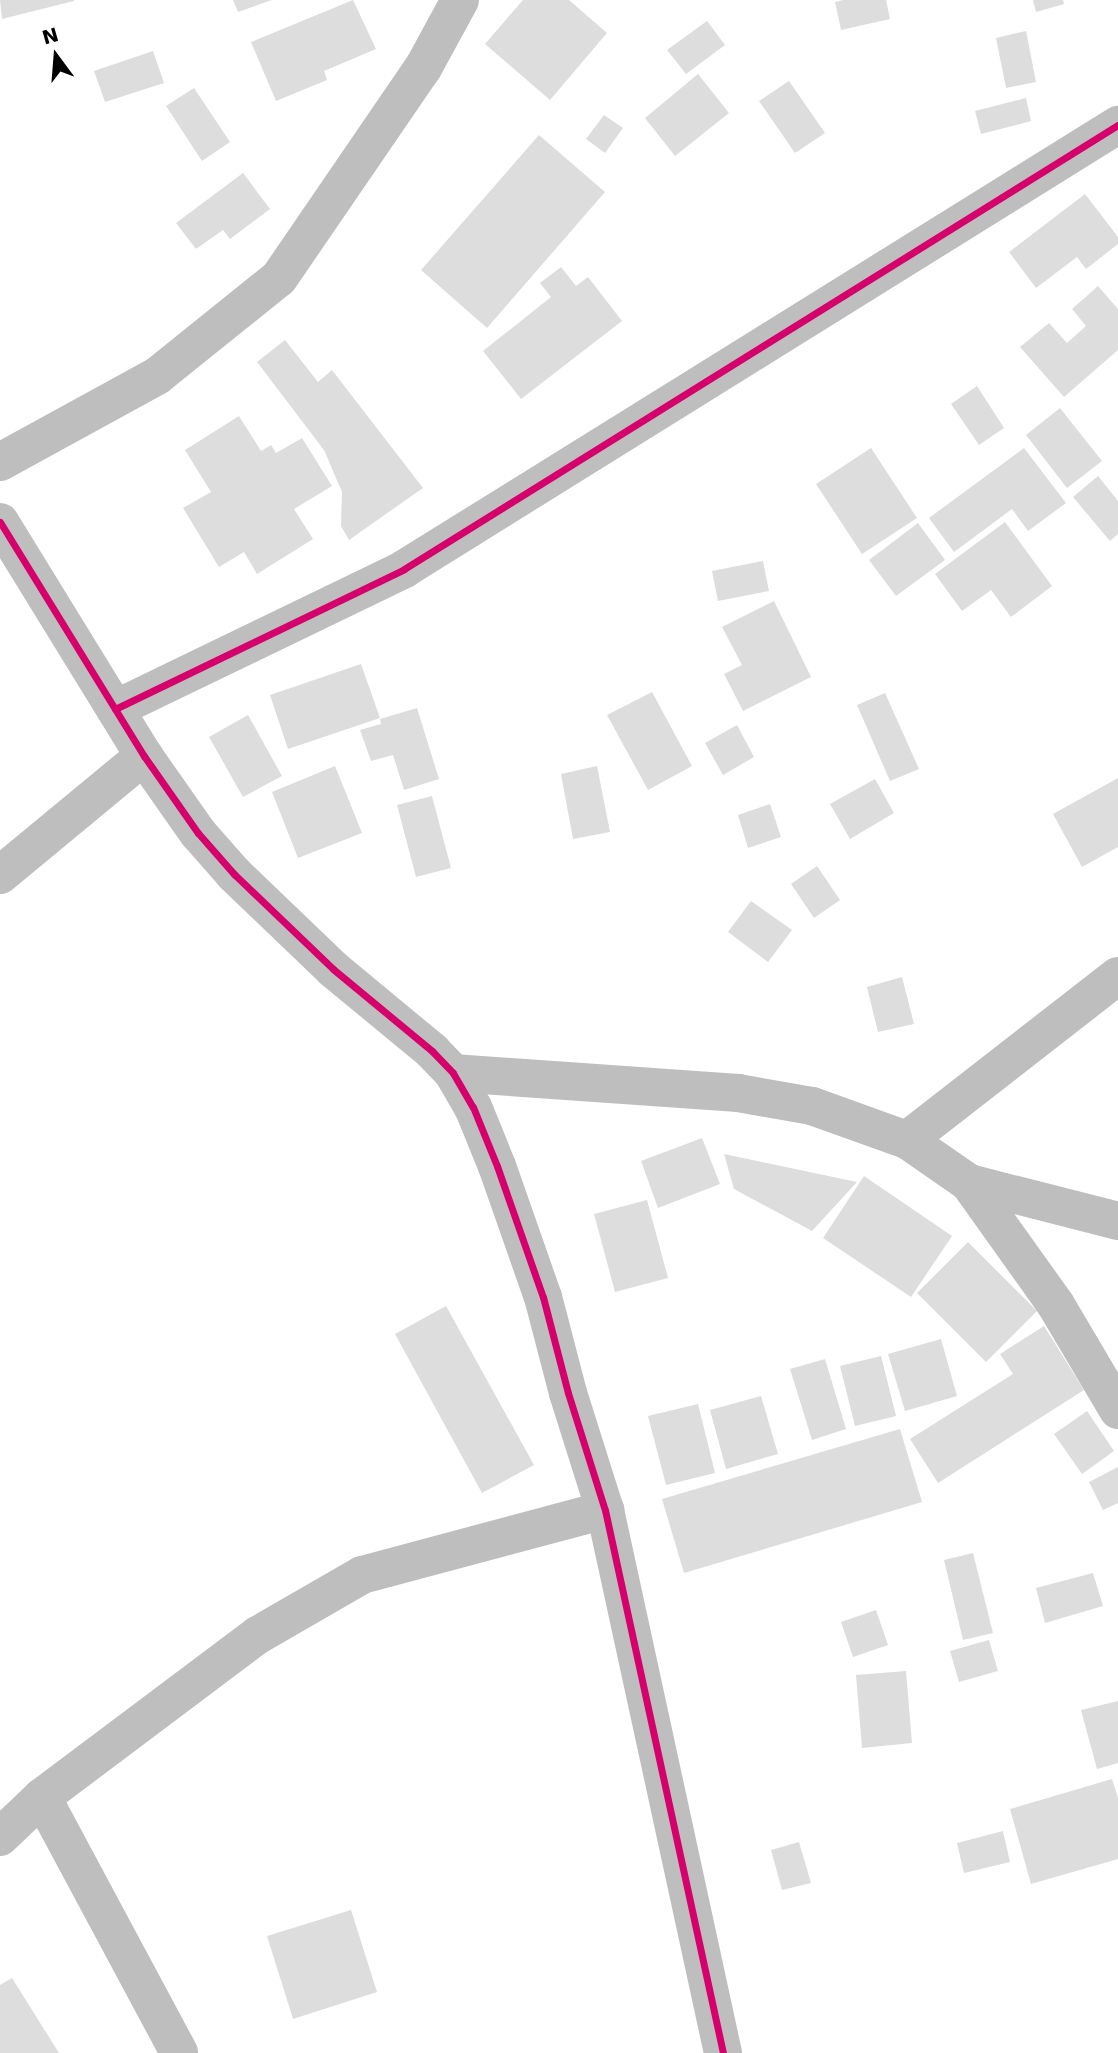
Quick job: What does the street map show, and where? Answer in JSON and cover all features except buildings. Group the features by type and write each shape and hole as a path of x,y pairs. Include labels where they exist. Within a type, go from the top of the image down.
{"street":[{"path":"0,462 157,376 279,278 423,68 460,0"},
{"path":"115,709 404,569 1118,125"},
{"path":"0,522 144,756 198,833 234,874 333,969 432,1051 453,1073 483,1130 523,1236 605,1510 723,2053"},
{"path":"0,875 144,756"},
{"path":"907,1140 1118,976"},
{"path":"453,1073 738,1093 812,1106 907,1140 969,1183 1056,1305 1118,1410"},
{"path":"969,1183 1118,1221"},
{"path":"0,1837 42,1797 258,1635 362,1575 605,1510"},
{"path":"42,1797 180,2053"}],"cycle path":[{"path":"115,709 404,569 1118,125"},
{"path":"0,522 144,756 198,833 234,874 333,969 432,1051 453,1073 473,1107 497,1166 543,1297 568,1393 605,1510 723,2053"}]}
